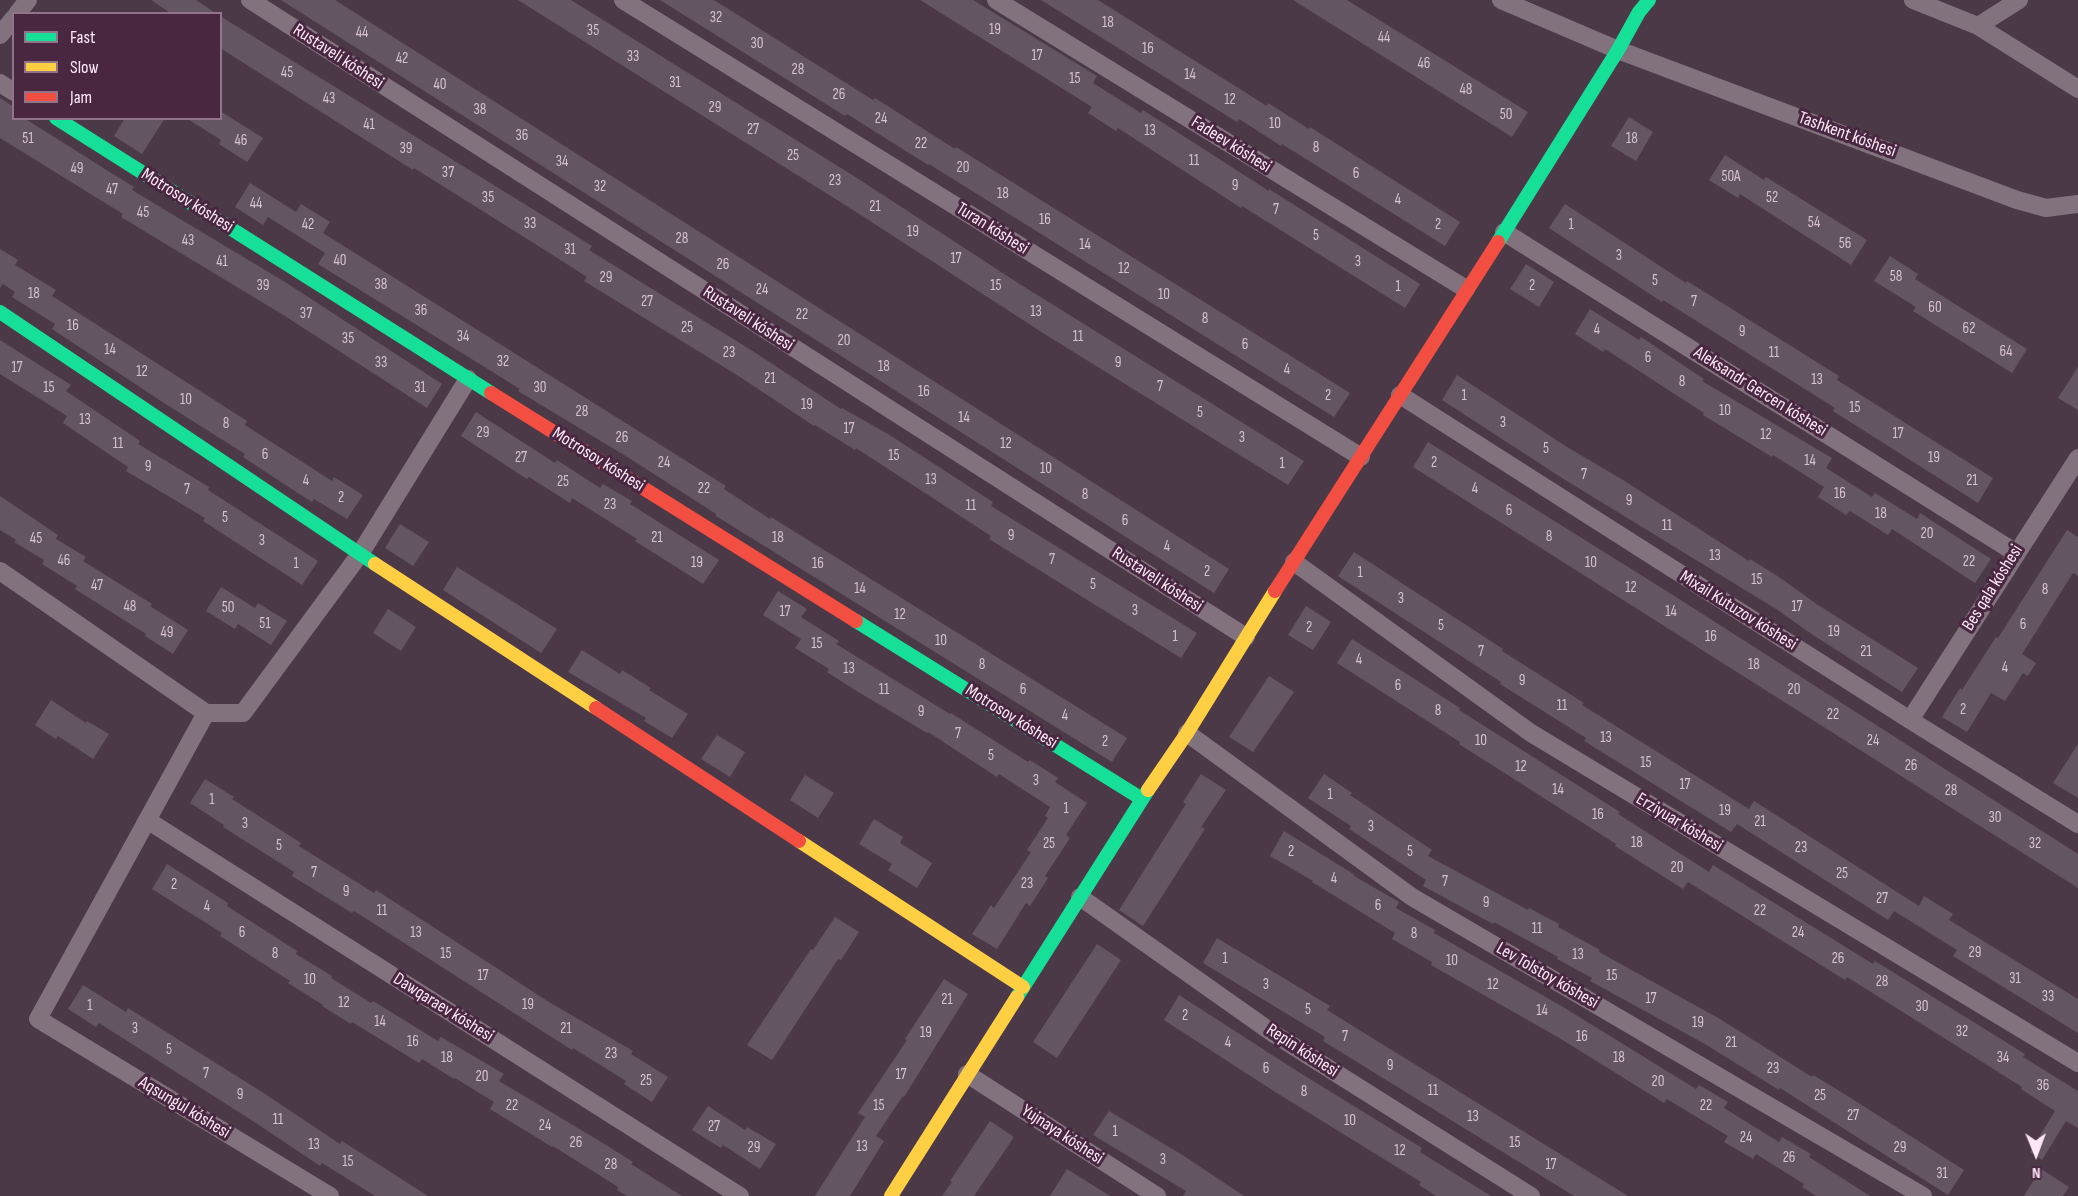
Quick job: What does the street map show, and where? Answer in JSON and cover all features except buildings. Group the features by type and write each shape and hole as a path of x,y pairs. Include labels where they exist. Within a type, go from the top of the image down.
{"street":[{"path":"19,12 28,0"},
{"name":"Rustaveli kóshesi","path":"250,0 1246,637"},
{"name":"Turan kóshesi","path":"623,0 1361,457"},
{"name":"Fadeev kóshesi","path":"996,0 1466,289"},
{"name":"Tashkent kóshesi","path":"1501,0 1618,50 2017,200 2046,208 2078,204"},
{"path":"891,1196 1142,800 1187,733 1504,232 1618,50 1639,12 1649,0"},
{"path":"1913,0 1978,26 2078,89"},
{"path":"1978,26 2019,0"},
{"path":"0,35 12,20"},
{"name":"Motrosov kóshesi","path":"59,120 468,379 1142,800"},
{"name":"Aleksandr Gercen kóshesi","path":"1504,232 2016,553"},
{"path":"0,312 360,554 1023,987"},
{"path":"0,571 206,713 243,713 360,554 468,379"},
{"name":"Mixail Kutuzov kóshesi","path":"1400,395 1910,720 2078,824"},
{"name":"Bes qala kóshesi","path":"1910,720 2078,458"},
{"name":"Erziyuar kóshesi","path":"1294,562 1531,733 2078,1064"},
{"path":"147,820 206,713"},
{"name":"Lev Tolstoy kóshesi","path":"1187,733 1412,897 1923,1196"},
{"name":"Aqsungul kóshesi","path":"147,820 38,1019 330,1196"},
{"name":"Dawqaraev kóshesi","path":"147,820 740,1196"},
{"name":"Repin kóshesi","path":"1080,897 1274,1034 1531,1196"},
{"name":"Yujnaya kóshesi","path":"967,1074 1157,1196"}],"traffic: fast":[{"path":"1498,242 1618,50 1639,12 1649,0"},
{"path":"59,120 491,393"},
{"path":"0,312 375,564"},
{"path":"856,621 1142,799"},
{"path":"1017,997 1148,790"}],"traffic: slow":[{"path":"375,564 596,708"},
{"path":"1148,790 1187,733 1275,591"},
{"path":"799,841 1023,987"},
{"path":"891,1196 1017,997"}],"traffic: jam":[{"path":"1275,591 1498,242"},
{"path":"491,393 856,621"},
{"path":"596,708 799,841"}]}
